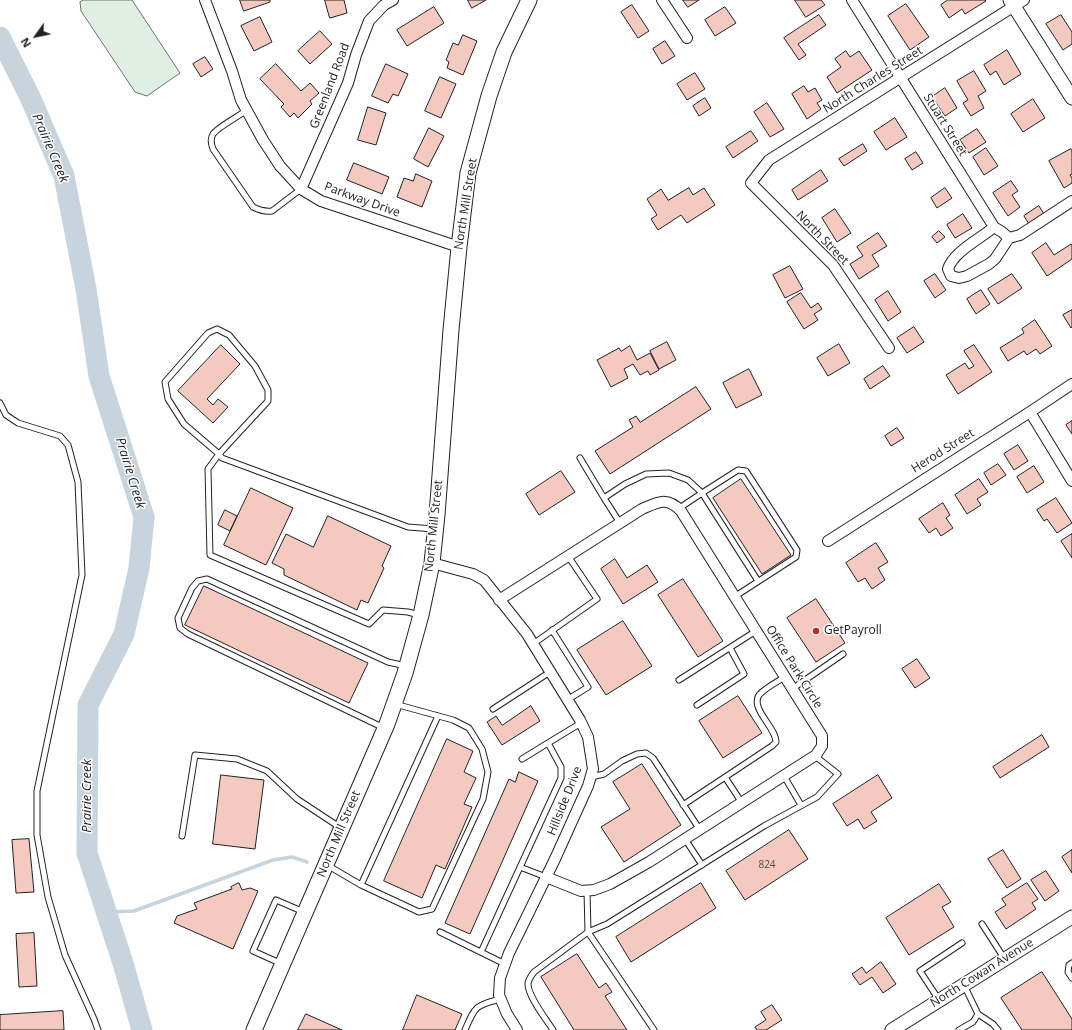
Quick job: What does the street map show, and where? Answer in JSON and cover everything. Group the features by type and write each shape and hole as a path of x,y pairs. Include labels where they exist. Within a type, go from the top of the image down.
{"main road":[{"name":"North Mill Street","path":"254,1030 385,728 407,666 421,615 432,563 436,529 451,330 468,173 489,96 504,52 529,0"}],"street":[{"name":"Parkway Drive","path":"205,0 247,110 263,140 280,166 301,189 321,201 459,247"},
{"path":"662,0 687,38"},
{"name":"Stuart Street","path":"852,0 994,227 1009,238"},
{"name":"Greenland Road","path":"301,189 348,83 356,54 369,21 386,2"},
{"path":"1016,2 1072,98"},
{"name":"North Charles Street","path":"757,190 751,184 769,160 900,78 1016,2"},
{"name":"North Street","path":"757,190 833,265 889,348"},
{"path":"994,227 956,255 950,262 948,269 951,276 959,278 967,276 988,264 995,259 1009,238 1020,234 1072,201"},
{"name":"Herod Street","path":"828,541 1072,384"},
{"path":"1030,412 1072,481"},
{"path":"499,600 642,509 660,501 674,504 678,508"},
{"name":"Office Park Circle","path":"678,508 822,736 822,746 815,756"},
{"name":"Hillside Drive","path":"432,563 474,574 484,580 533,644 588,737 593,769 591,777 567,832 509,953 500,978 499,995 507,1014 517,1030"},
{"path":"546,877 581,891 594,890 610,884 649,862 815,756"},
{"name":"North Cowan Avenue","path":"892,1030 963,984 1072,917"}],"lane":[{"path":"247,110 212,135 211,141 213,149 253,206 259,210 267,212 272,211 301,189"},
{"path":"421,615 408,612 383,610 368,624 210,555 208,469 218,454 268,401 268,390 255,366 229,335 217,329 208,332 165,382 168,399 184,424 218,454 222,458 408,527 436,529"},
{"path":"0,403 6,415 18,423 60,436 68,444 78,482 82,574 37,791 38,835 48,897 65,955 98,1030"},
{"path":"580,458 620,523"},
{"path":"678,508 738,470 746,471 797,550 796,557 734,596"},
{"path":"604,498 625,484 646,474 669,473 688,480 702,493 758,581"},
{"path":"533,644 598,599 568,556"},
{"path":"385,728 188,634 180,628 178,618 192,588 198,581 207,580 388,662 407,666"},
{"path":"552,630 588,687 567,700"},
{"path":"679,680 756,631"},
{"path":"697,705 744,674 730,648"},
{"path":"792,689 843,654"},
{"path":"493,709 550,672"},
{"path":"683,805 776,742 773,732 757,706 757,700 760,694 785,677"},
{"path":"326,864 361,884 419,912 432,909 483,799 488,772 482,749 469,728 453,720 394,703"},
{"path":"361,884 438,716"},
{"path":"522,759 581,723"},
{"path":"481,952 560,778 561,767 548,743"},
{"path":"591,777 604,774 622,761 637,754 646,753 653,758 700,830"},
{"path":"182,836 195,755 237,759 267,771 297,799 342,828"},
{"path":"553,1030 529,989 528,983 534,972 588,932 607,924 764,826 817,797 838,774 815,756"},
{"path":"784,776 801,805"},
{"path":"725,777 742,803"},
{"path":"685,839 702,865"},
{"path":"520,866 546,877"},
{"path":"587,891 588,932 654,1030"},
{"path":"283,964 253,951 276,900 305,913"},
{"path":"982,924 1005,959"},
{"path":"440,932 505,964"},
{"path":"939,1000 920,971 962,944"},
{"path":"1072,963 1069,965 1068,972 1072,978"},
{"path":"963,984 978,1014 993,1024 998,1030"},
{"path":"465,1030 474,1011 479,1005 501,1000"},
{"path":"959,1030 973,1022 978,1014"}],"green space":[{"path":"84,0 132,0 180,73 147,96 135,92 81,11 80,2"}],"building":[{"path":"240,0 270,0 270,2 244,11"},
{"path":"325,0 344,0 347,13 330,18"},
{"path":"468,0 486,0 472,8"},
{"path":"683,0 699,0 688,7"},
{"path":"795,0 821,0 825,5 806,17"},
{"path":"948,0 986,1 965,14 962,9 949,18 941,5"},
{"path":"906,4 929,37 910,50 888,16"},
{"path":"632,5 649,31 638,38 621,12"},
{"path":"434,7 444,23 407,46 397,30"},
{"path":"725,7 736,23 715,36 705,20"},
{"path":"819,15 826,25 798,44 806,55 799,60 784,38"},
{"path":"1061,15 1072,32 1072,44 1063,50 1046,24"},
{"path":"260,17 272,42 254,51 241,26"},
{"path":"320,31 332,44 310,64 298,51"},
{"path":"463,35 477,41 463,75 447,68 449,62 446,60 453,43 458,45"},
{"path":"665,41 675,56 662,64 653,49"},
{"path":"1007,50 1021,74 1004,85 996,71 990,75 984,65"},
{"path":"846,51 850,57 859,51 872,70 837,93 827,77 841,67 835,59"},
{"path":"205,57 213,69 201,77 193,64"},
{"path":"276,64 301,91 310,83 319,93 310,101 312,104 298,118 294,113 290,117 281,107 284,104 260,79"},
{"path":"386,64 408,74 398,96 393,94 388,103 372,96"},
{"path":"974,71 986,91 978,96 984,108 971,116 963,103 968,100 957,81"},
{"path":"695,73 705,89 687,100 677,84"},
{"path":"440,77 456,84 441,118 425,111"},
{"path":"804,86 808,92 815,88 822,100 817,103 821,109 807,119 792,94"},
{"path":"945,88 957,108 945,116 932,97"},
{"path":"705,98 711,108 699,116 693,106"},
{"path":"1033,99 1045,118 1023,132 1011,114"},
{"path":"767,103 784,129 770,137 754,112"},
{"path":"368,107 386,113 376,145 358,140"},
{"path":"895,118 907,137 886,150 874,132"},
{"path":"429,128 444,136 428,167 414,159"},
{"path":"977,129 986,142 969,153 960,140"},
{"path":"751,131 758,141 733,158 726,147"},
{"path":"863,144 867,151 844,166 839,159"},
{"path":"986,148 998,166 984,175 973,157"},
{"path":"1071,149 1072,174 1070,175 1072,178 1072,183 1064,188 1049,161"},
{"path":"916,152 923,163 912,170 905,159"},
{"path":"354,163 389,177 382,194 347,180"},
{"path":"821,170 828,181 798,200 792,190"},
{"path":"416,174 432,181 422,207 397,197 404,178 413,181"},
{"path":"1011,181 1018,191 1012,195 1020,207 1008,216 993,193"},
{"path":"689,188 693,195 704,188 715,205 687,223 681,215 658,230 651,219 657,215 647,199 661,189 668,200"},
{"path":"945,188 952,198 937,208 931,198"},
{"path":"1039,206 1044,214 1029,224 1024,216"},
{"path":"835,209 851,233 837,242 822,218"},
{"path":"963,214 972,228 955,238 947,225"},
{"path":"939,231 945,237 937,243 932,237"},
{"path":"878,233 887,246 872,255 879,266 859,279 850,264 863,256 857,247"},
{"path":"1046,243 1054,255 1071,244 1072,245 1072,259 1047,276 1032,253"},
{"path":"790,266 803,289 785,298 773,275"},
{"path":"935,274 946,290 935,298 924,281"},
{"path":"1012,274 1022,288 998,304 988,289"},
{"path":"981,290 990,304 976,314 967,299"},
{"path":"888,291 901,312 888,321 875,300"},
{"path":"801,293 811,308 818,303 822,309 814,314 818,320 804,329 787,302"},
{"path":"1072,310 1072,327 1071,328 1063,315"},
{"path":"1035,320 1052,346 1040,354 1036,349 1027,355 1024,351 1008,361 1000,348 1024,333 1022,329"},
{"path":"914,327 924,342 907,353 897,338"},
{"path":"667,342 676,360 659,369 650,351"},
{"path":"839,344 850,363 828,376 817,358"},
{"path":"221,345 240,364 207,399 213,405 218,399 228,407 213,423 178,391"},
{"path":"974,345 992,372 958,394 946,375 965,363 969,369 974,366 964,351"},
{"path":"630,346 637,360 650,353 659,370 650,375 648,371 640,375 633,364 624,369 628,378 611,387 597,360 619,348 621,351"},
{"path":"883,366 890,376 870,389 864,379"},
{"path":"749,369 762,395 736,408 723,383"},
{"path":"696,387 711,409 610,474 595,451 633,427 629,420 636,416 640,422"},
{"path":"1072,421 1072,434 1066,425"},
{"path":"897,428 904,438 891,446 885,436"},
{"path":"1018,445 1028,461 1014,470 1004,454"},
{"path":"998,464 1006,475 991,485 984,473"},
{"path":"1034,466 1044,482 1027,493 1017,477"},
{"path":"561,471 575,492 539,515 526,494"},
{"path":"741,479 791,555 762,574 713,498"},
{"path":"979,479 988,492 977,499 981,505 967,514 955,495"},
{"path":"251,488 293,508 266,565 224,545"},
{"path":"1056,498 1072,523 1057,533 1047,519 1044,521 1037,510"},
{"path":"943,503 950,515 946,518 953,528 941,536 936,528 929,533 919,519"},
{"path":"225,510 237,516 230,531 218,525"},
{"path":"328,516 391,546 382,566 384,568 368,603 361,600 357,610 284,575 284,569 272,563 286,534 313,547"},
{"path":"1072,534 1072,558 1061,541"},
{"path":"876,543 888,562 878,568 885,580 872,589 865,578 858,582 846,563"},
{"path":"615,559 627,578 647,565 658,582 623,604 601,569"},
{"path":"683,579 723,641 698,657 658,595"},
{"path":"204,586 368,663 349,703 185,625"},
{"name":"GetPayroll","path":"816,599 845,643 816,662 787,618"},
{"path":"623,621 652,666 606,695 577,650"},
{"path":"917,659 930,678 915,688 902,669"},
{"path":"738,696 762,733 723,758 699,721"},
{"path":"531,706 540,721 502,745 487,722 496,716 502,725"},
{"path":"1042,735 1049,747 1000,778 993,767"},
{"path":"447,739 473,751 464,772 476,778 464,804 472,807 445,869 436,865 422,898 384,881"},
{"path":"642,764 681,825 624,862 601,827 630,809 613,782"},
{"path":"519,772 538,781 470,934 445,923 509,779 515,782"},
{"path":"221,775 264,780 255,849 213,844"},
{"path":"878,775 892,798 871,812 877,821 864,829 858,819 847,826 833,804"},
{"path":"789,830 808,859 745,900 726,871"},
{"path":"29,839 34,892 16,893 12,840"},
{"path":"1003,850 1021,879 1007,888 988,859"},
{"path":"1072,850 1072,873 1062,857"},
{"path":"1046,871 1059,891 1045,901 1031,880"},
{"path":"239,883 242,890 250,888 258,891 233,949 174,923 177,916 197,909 194,903 232,889 231,887"},
{"path":"701,883 716,908 631,962 616,937"},
{"path":"1027,883 1038,899 1032,903 1036,909 1006,929 995,912 1006,905 1002,899"},
{"path":"939,884 951,902 942,907 954,927 909,955 886,918"},
{"path":"34,933 37,986 19,987 16,934"},
{"path":"577,954 599,988 606,983 612,992 605,996 627,1030 574,1030 541,977"},
{"path":"881,962 896,984 883,993 872,977 860,985 852,974 862,967 866,973"},
{"path":"1042,972 1072,1019 1072,1030 1022,1030 1001,998"},
{"path":"417,995 462,1014 455,1030 403,1030"},
{"path":"772,1005 782,1020 766,1030 757,1030 755,1027 766,1020 761,1012"},
{"path":"63,1011 64,1030 0,1030 0,1015"},
{"path":"306,1014 342,1030 298,1030"}],"waterway":[{"name":"Prairie Creek","path":"0,37 30,97 64,176 86,289 99,376 144,517 139,568 124,634 88,705 87,853 123,963 142,1030"},
{"path":"107,912 134,911 273,860 292,857 307,862"}],"place":[{"name":"GetPayroll","path":"816,631"}]}
